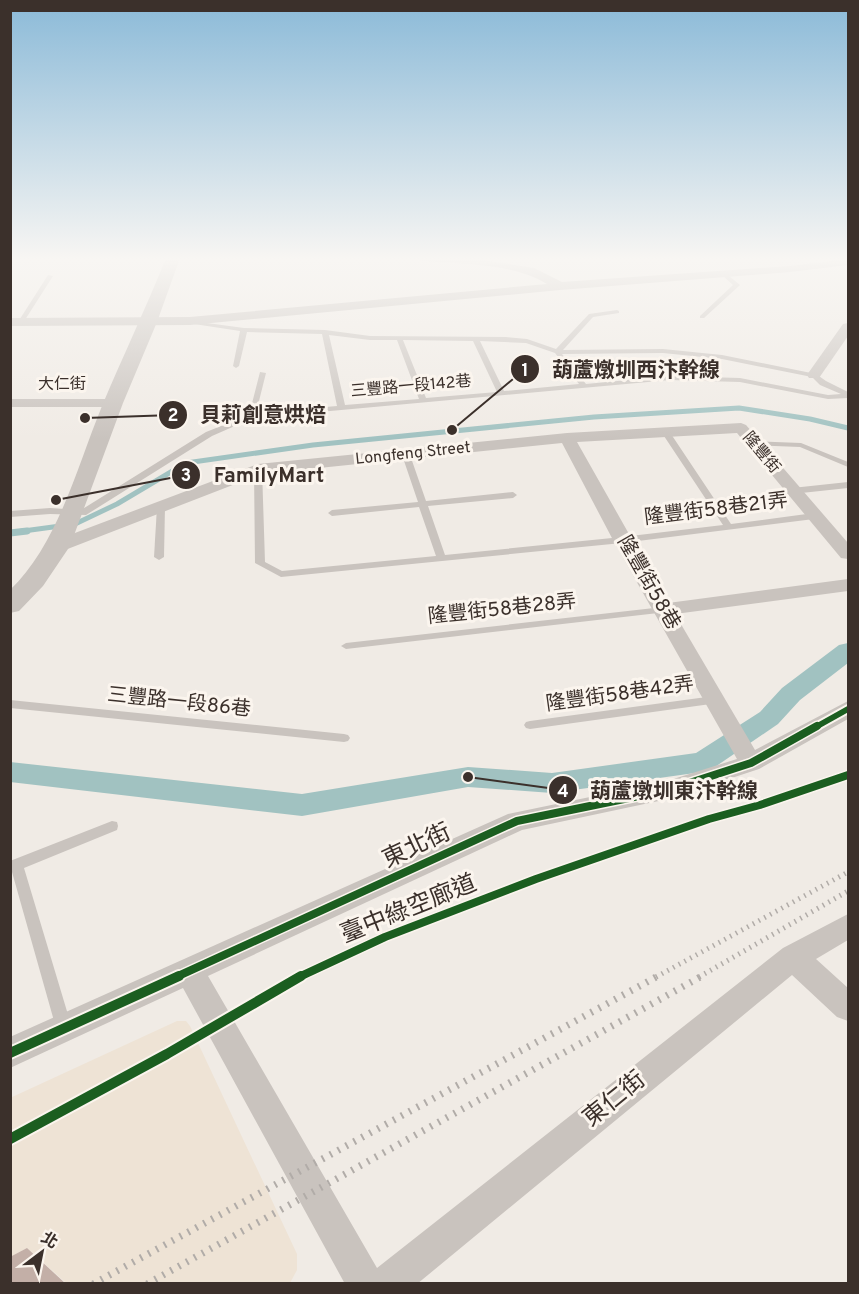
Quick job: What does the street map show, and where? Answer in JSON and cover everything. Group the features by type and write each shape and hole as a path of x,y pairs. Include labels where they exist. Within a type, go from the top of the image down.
{"street":[{"path":"10,605 34,581 58,546 113,403 150,318"},
{"path":"14,320 149,322 217,318"},
{"path":"814,375 849,327"},
{"name":"大仁街","path":"10,403 113,403"},
{"name":"隆豐街","path":"567,438 741,428 814,516 845,545"},
{"name":"Longfeng Street","path":"58,546 258,469 567,438"},
{"name":"隆豐街58巷","path":"567,438 622,540 747,757"},
{"path":"663,610 849,585"},
{"name":"東北街","path":"10,1053 517,821 668,790 747,757 849,709"},
{"name":"東仁街","path":"387,1284 793,957 849,926"},
{"path":"793,957 849,1006"},
{"path":"189,971 366,1284"}],"lane":[{"path":"557,352 588,318"},
{"path":"189,321 244,330 325,332 370,338 527,341 557,352 663,351 722,357 814,375 823,383 848,396"},
{"path":"236,366 244,330"},
{"path":"325,332 341,406"},
{"path":"399,338 423,399"},
{"path":"476,340 501,392"},
{"path":"557,352 583,385"},
{"path":"252,416 262,373"},
{"name":"三豐路一段142巷","path":"72,513 83,513 209,434 252,416 341,406 670,378 740,380 828,397 848,396"},
{"path":"666,433 728,526"},
{"path":"753,443 801,445 849,465"},
{"path":"406,455 441,556"},
{"name":"隆豐街58巷21弄","path":"258,469 260,563 281,574 441,556 622,540 814,516"},
{"path":"792,491 849,485"},
{"path":"332,513 513,495"},
{"path":"159,557 160,507"},
{"path":"10,514 50,511 72,513"},
{"name":"隆豐街58巷28弄","path":"346,646 663,610"},
{"name":"隆豐街58巷42弄","path":"530,725 714,700"},
{"name":"三豐路一段86巷","path":"10,704 344,738"},
{"path":"64,1028 14,866 112,826"}],"shaded area":[{"path":"177,1021 186,1021 190,1026 297,1254 297,1270 290,1283 66,1283 27,1248 11,1257 10,1098"}],"building":[{"path":"27,1248 66,1284 10,1284 10,1257"}],"waterway":[{"path":"16,532 75,524 117,504 186,463 313,445 594,417 739,408 810,419 848,428"},
{"path":"10,533 27,531"},
{"path":"10,772 302,805 468,777 552,783 702,762 769,718 791,694 848,651"}],"railway":[{"path":"656,977 848,872"},
{"path":"699,977 848,891"},
{"path":"93,1284 658,976"},
{"path":"147,1284 702,976"}],"cycle path":[{"path":"10,1053 517,821 668,790 751,763 848,709"},
{"name":"臺中綠空廊道","path":"10,1139 167,1054 314,968 385,937 536,879 709,819 760,805 848,775"}],"place":[{"name":"貝莉創意烘焙","path":"85,418"},
{"name":"葫蘆燉圳西汴幹線","path":"452,430"},
{"name":"FamilyMart","path":"56,500"},
{"name":"葫蘆墩圳東汴幹線","path":"468,777"}]}
